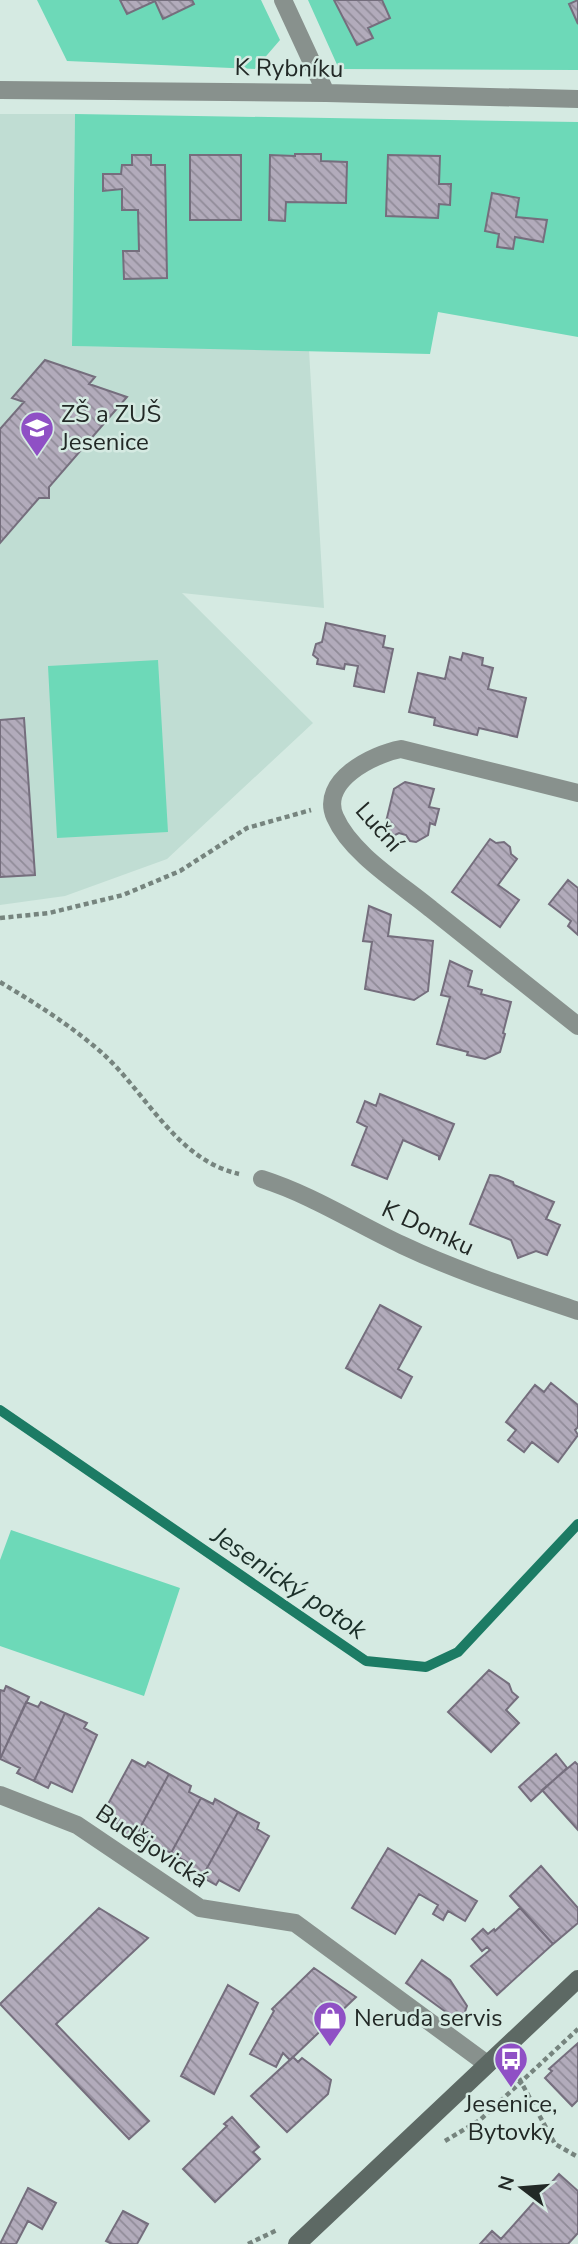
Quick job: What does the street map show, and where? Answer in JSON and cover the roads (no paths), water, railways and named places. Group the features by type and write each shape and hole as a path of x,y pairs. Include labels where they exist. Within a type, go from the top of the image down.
{"main road":[{"path":"297,2244 578,1979"}],"street":[{"path":"283,0 326,93"},
{"name":"K Rybníku","path":"0,90 578,99"},
{"name":"Luční","path":"578,793 401,749 383,752 367,759 339,785 332,804 335,817 365,856 578,1026"},
{"name":"K Domku","path":"262,1179 295,1190 429,1258 578,1311"},
{"name":"Budějovická","path":"0,1795 77,1825 200,1908 295,1923 487,2064"}],"waterway":[{"name":"Jesenický potok","path":"0,1410 366,1661 426,1667 458,1652 578,1524"}],"place":[{"name":"ZŠ a ZUŠ Jesenice","path":"37,458"},
{"name":"Neruda servis","path":"330,2048"},
{"name":"Jesenice, Bytovky","path":"511,2089"}]}
